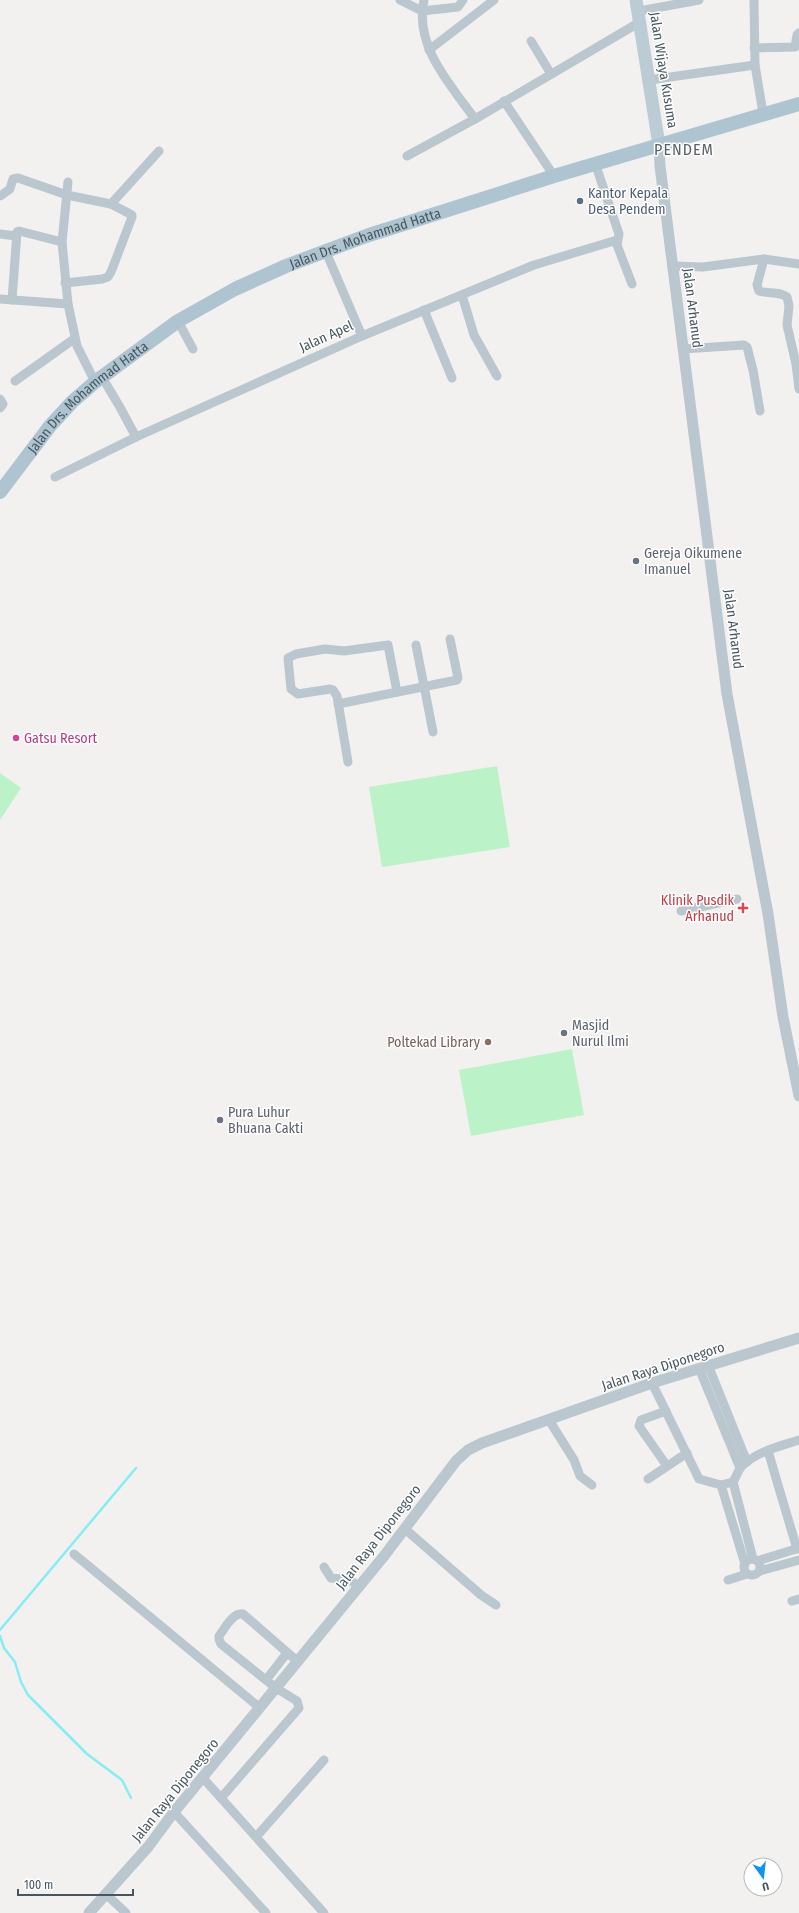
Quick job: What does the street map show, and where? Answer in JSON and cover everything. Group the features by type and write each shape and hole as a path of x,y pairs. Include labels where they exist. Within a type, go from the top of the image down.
{"main road":[{"name":"Jalan Wijaya Kusuma","path":"639,11 659,146"},
{"name":"Jalan Drs. Mohammad Hatta","path":"0,492 50,426 72,402 98,380 178,321 250,282 366,236 554,176 659,146 763,113 799,104"}],"street":[{"path":"400,0 422,11 458,8 463,0"},
{"path":"424,0 422,11 431,54 474,119"},
{"path":"431,54 494,0"},
{"path":"407,156 551,74 639,11 699,0"},
{"path":"754,0 755,65 763,113"},
{"path":"754,48 795,47 799,33"},
{"path":"531,40 551,74"},
{"path":"649,80 755,65"},
{"path":"504,101 554,176"},
{"name":"Jalan Arhanud","path":"659,146 727,694 768,914 780,995 797,1072 799,1096"},
{"path":"112,204 158,152"},
{"path":"595,164 619,234 617,245 632,284"},
{"path":"0,196 10,189 13,180 16,178 66,195 112,204 130,213 132,217 108,277 65,283"},
{"path":"68,182 62,242 65,283 75,342 98,380 121,409 136,438"},
{"path":"12,300 17,232 19,231 62,242"},
{"path":"0,234 16,236"},
{"name":"Jalan Apel","path":"55,477 136,438 362,336 534,264 617,240"},
{"path":"326,252 362,336"},
{"path":"673,266 703,267 764,258 799,264"},
{"path":"764,258 758,280 759,291 771,294 780,293 787,297 789,306 787,325 796,364 799,389"},
{"path":"462,295 474,334 497,376"},
{"path":"0,299 68,304"},
{"path":"424,310 452,378"},
{"path":"178,321 193,349"},
{"path":"15,381 75,342"},
{"path":"683,349 747,347 753,370 760,411"},
{"path":"0,399 2,404 0,408"},
{"path":"338,704 457,680 458,678 450,640"},
{"path":"348,762 338,704 334,690 330,689 298,694 294,693 291,689 287,661 290,656 324,649 344,651 388,644 397,692"},
{"path":"416,644 433,732"},
{"path":"681,911 737,899"},
{"name":"Jalan Raya Diponegoro","path":"89,1913 107,1895 148,1847 174,1812 405,1529 456,1461 468,1450 482,1443 652,1383 799,1338"},
{"path":"704,1367 743,1465"},
{"path":"652,1383 699,1478 721,1485 733,1482 743,1465 768,1451 799,1440"},
{"path":"666,1411 641,1420 639,1426 668,1466"},
{"path":"549,1420 574,1460 578,1472 592,1485"},
{"path":"745,1564 749,1560 755,1560 798,1549 768,1451"},
{"path":"648,1479 687,1453"},
{"path":"733,1482 755,1560 761,1565 760,1571"},
{"path":"721,1485 745,1564 744,1569 747,1574"},
{"path":"405,1529 481,1595 496,1605"},
{"path":"74,1554 260,1708"},
{"path":"728,1580 747,1574 753,1576 760,1571 799,1560"},
{"path":"324,1567 331,1578 346,1578 352,1580 359,1586"},
{"path":"221,1798 299,1708 297,1701 276,1688 221,1644 219,1636 235,1616 239,1613 243,1614 297,1661"},
{"path":"266,1680 287,1653"},
{"path":"256,1837 324,1760"},
{"path":"203,1778 324,1913"},
{"path":"174,1812 266,1913"},
{"path":"107,1895 126,1913"}],"green space":[{"path":"497,766 510,847 382,867 369,787"},
{"path":"0,773 21,788 0,820"},
{"path":"572,1049 584,1115 471,1136 459,1070"}],"waterway":[{"path":"0,1630 136,1468"},
{"path":"0,1636 4,1648 15,1662 21,1682 28,1695 87,1754 122,1780 131,1798"}],"place":[{"name":"Kantor Kepala Desa Pendem","path":"580,201"},
{"name":"Gereja Oikumene Imanuel","path":"636,561"},
{"name":"Gatsu Resort","path":"16,738"},
{"name":"Klinik Pusdik Arhanud","path":"743,908"},
{"name":"Masjid Nurul Ilmi","path":"564,1033"},
{"name":"Poltekad Library","path":"488,1042"},
{"name":"Pura Luhur Bhuana Cakti","path":"220,1120"}],"district":[{"name":"PENDEM","path":"684,149"}]}
